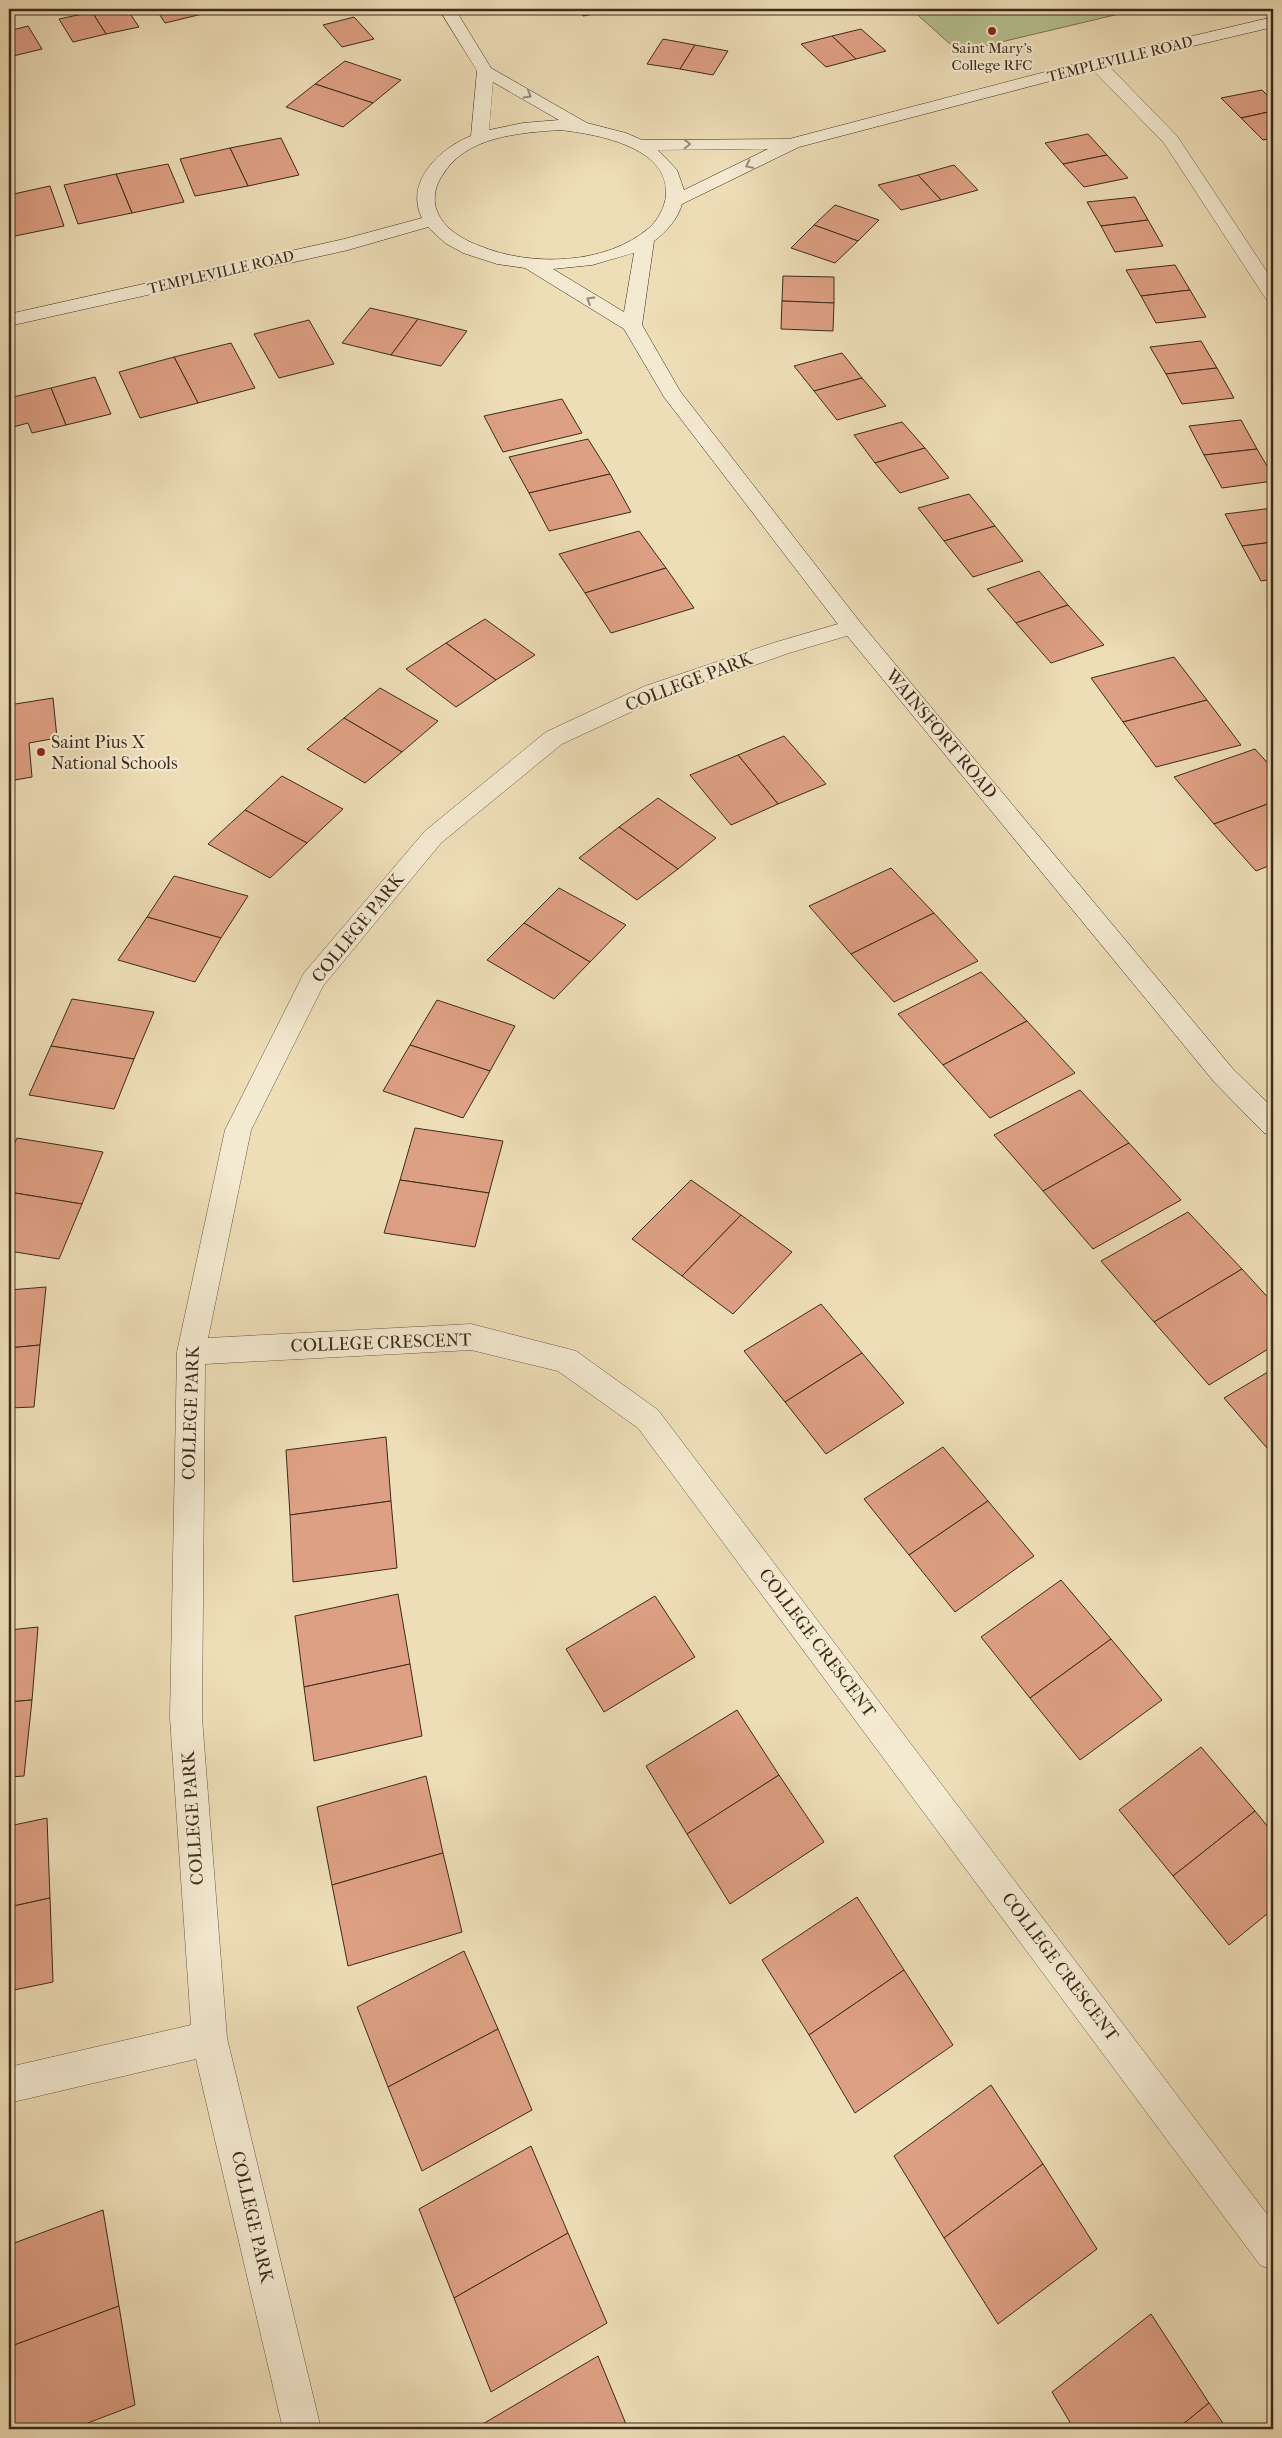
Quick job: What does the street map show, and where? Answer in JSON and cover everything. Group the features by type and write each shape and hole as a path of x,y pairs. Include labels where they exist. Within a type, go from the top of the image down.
{"main road":[{"path":"447,9 485,71 585,128"},
{"name":"TEMPLEVILLE ROAD","path":"675,200 793,143 1097,64 1273,22"},
{"path":"1097,64 1171,140 1273,295"},
{"path":"479,139 485,71"},
{"path":"535,126 585,128 608,132 638,145 661,161 671,175 675,187 675,200 669,214 646,238 627,249 590,260 556,264 506,261 464,246 448,237 433,220 426,200 426,187 432,174 441,162 454,152 479,139 512,129 535,126"},
{"name":"TEMPLEVILLE ROAD","path":"638,145 793,143"},
{"name":"TEMPLEVILLE ROAD","path":"9,320 348,244 433,220"},
{"path":"632,325 646,238"},
{"name":"WAINSFORT ROAD","path":"531,264 632,325 671,393 852,627 1224,1076 1273,1125"},
{"name":"COLLEGE PARK","path":"302,2429 209,2038 186,1718 191,1352 238,1130 313,980 433,837 554,738 653,692 781,648 852,627"},
{"name":"COLLEGE CRESCENT","path":"191,1352 471,1337 566,1360 648,1419 1273,2252"},
{"path":"9,2085 209,2038"}],"green space":[{"name":"Saint Mary's College RFC","path":"911,9 1140,9 959,52"}],"building":[{"path":"105,9 127,9 139,27 106,34 92,12"},
{"path":"156,9 193,9 198,15 165,23"},
{"path":"193,9 228,9 198,15"},
{"path":"578,9 621,9 583,16"},
{"path":"92,12 106,34 73,42 59,19"},
{"path":"354,17 374,39 342,47 323,25"},
{"path":"28,26 42,49 9,57 9,31"},
{"path":"861,29 886,51 856,59 832,36"},
{"path":"832,36 856,59 826,67 801,44"},
{"path":"663,39 695,45 680,69 647,64"},
{"path":"695,45 728,51 713,75 680,69"},
{"path":"345,61 401,80 373,103 315,84"},
{"path":"315,84 373,103 343,127 286,107"},
{"path":"1262,90 1273,101 1273,111 1241,118 1221,98"},
{"path":"1273,111 1273,138 1263,140 1241,118"},
{"path":"1088,134 1107,155 1063,164 1045,143"},
{"path":"281,138 299,175 248,186 230,148"},
{"path":"230,148 248,186 195,196 180,159"},
{"path":"1107,155 1128,178 1084,187 1063,164"},
{"path":"168,164 184,202 132,213 116,174"},
{"path":"954,165 978,190 941,200 918,175"},
{"path":"116,174 132,213 78,224 64,185"},
{"path":"918,175 941,200 901,210 878,185"},
{"path":"50,186 64,226 10,237 9,195"},
{"path":"1135,197 1148,220 1101,226 1087,202"},
{"path":"835,205 879,220 858,241 814,225"},
{"path":"1148,220 1163,246 1115,252 1101,226"},
{"path":"814,225 858,241 835,263 791,248"},
{"path":"1175,265 1190,290 1141,296 1126,270"},
{"path":"783,276 834,277 834,303 782,301"},
{"path":"1190,290 1206,317 1156,323 1141,296"},
{"path":"782,301 834,303 833,331 781,329"},
{"path":"370,308 418,319 391,355 342,343"},
{"path":"418,319 467,331 441,366 391,355"},
{"path":"309,320 334,364 279,378 254,334"},
{"path":"1201,341 1217,368 1166,374 1150,347"},
{"path":"231,343 255,388 198,403 174,357"},
{"path":"842,353 862,378 814,391 794,366"},
{"path":"174,357 198,403 140,418 119,372"},
{"path":"1217,368 1234,398 1182,404 1166,374"},
{"path":"95,377 111,414 66,425 51,388"},
{"path":"862,378 886,406 837,420 814,391"},
{"path":"51,388 66,425 32,433 28,423 9,428 9,398"},
{"path":"562,399 582,433 503,452 484,416"},
{"path":"1241,420 1257,449 1204,455 1189,426"},
{"path":"902,422 925,448 875,463 854,435"},
{"path":"588,439 610,474 529,493 509,457"},
{"path":"925,448 949,478 900,493 875,463"},
{"path":"1257,449 1273,476 1273,481 1222,488 1204,455"},
{"path":"610,474 631,512 549,531 529,493"},
{"path":"969,494 995,526 944,541 918,508"},
{"path":"1273,508 1273,542 1242,546 1225,514"},
{"path":"995,526 1023,561 973,577 944,541"},
{"path":"639,531 666,568 585,593 559,554"},
{"path":"1273,542 1273,579 1261,581 1242,546"},
{"path":"666,568 694,608 611,633 585,593"},
{"path":"1039,571 1068,605 1016,623 987,589"},
{"path":"1068,605 1104,645 1051,663 1016,623"},
{"path":"485,619 535,655 496,680 446,643"},
{"path":"446,643 496,680 456,707 406,669"},
{"path":"1174,657 1207,700 1123,722 1091,678"},
{"path":"380,688 438,721 402,752 344,718"},
{"path":"53,698 57,738 29,743 32,777 9,781 9,705"},
{"path":"1207,700 1241,745 1156,767 1123,722"},
{"path":"344,718 402,752 365,783 307,749"},
{"path":"784,736 826,784 778,804 738,755"},
{"path":"1255,749 1273,769 1273,802 1214,824 1174,777"},
{"path":"738,755 778,804 731,825 690,775"},
{"path":"282,776 343,809 307,843 245,810"},
{"path":"658,798 716,838 678,869 619,827"},
{"path":"1273,802 1273,864 1256,871 1214,824"},
{"path":"245,810 307,843 270,878 208,844"},
{"path":"619,827 678,869 637,900 579,858"},
{"path":"891,868 934,913 851,954 809,906"},
{"path":"174,876 248,896 221,938 147,917"},
{"path":"559,888 626,925 590,962 524,923"},
{"path":"934,913 978,961 894,1002 851,954"},
{"path":"147,917 221,938 195,982 118,960"},
{"path":"524,923 590,962 554,999 487,960"},
{"path":"981,972 1027,1021 943,1065 898,1014"},
{"path":"72,999 154,1012 134,1059 51,1046"},
{"path":"437,1000 515,1026 490,1071 410,1045"},
{"path":"1027,1021 1075,1073 990,1118 943,1065"},
{"path":"410,1045 490,1071 463,1118 383,1091"},
{"path":"51,1046 134,1059 114,1109 29,1095"},
{"path":"1080,1090 1129,1143 1043,1191 994,1135"},
{"path":"415,1128 503,1141 489,1193 400,1180"},
{"path":"17,1138 103,1152 82,1204 9,1192 9,1156"},
{"path":"1129,1143 1181,1200 1093,1249 1043,1191"},
{"path":"400,1180 489,1193 475,1247 384,1233"},
{"path":"691,1180 741,1215 682,1276 632,1239"},
{"path":"9,1192 82,1204 59,1259 9,1251"},
{"path":"1188,1212 1242,1269 1154,1322 1101,1261"},
{"path":"741,1215 792,1252 733,1314 682,1276"},
{"path":"1242,1269 1273,1303 1273,1346 1209,1385 1154,1322"},
{"path":"46,1287 40,1345 9,1348 9,1290"},
{"path":"821,1304 862,1353 785,1402 744,1351"},
{"path":"40,1345 34,1407 9,1408 9,1348"},
{"path":"862,1353 904,1403 826,1454 785,1402"},
{"path":"1273,1369 1273,1455 1224,1398"},
{"path":"386,1437 391,1501 290,1515 286,1450"},
{"path":"943,1447 988,1501 909,1555 864,1499"},
{"path":"391,1501 397,1568 293,1582 290,1515"},
{"path":"988,1501 1034,1556 955,1612 909,1555"},
{"path":"1061,1580 1111,1639 1030,1698 981,1637"},
{"path":"398,1594 410,1664 304,1687 295,1616"},
{"path":"655,1596 695,1657 604,1712 566,1649"},
{"path":"38,1627 32,1700 9,1702 9,1630"},
{"path":"1111,1639 1162,1700 1080,1760 1030,1698"},
{"path":"410,1664 422,1736 314,1761 304,1687"},
{"path":"32,1700 24,1776 9,1777 9,1702"},
{"path":"737,1710 779,1775 687,1834 646,1766"},
{"path":"1201,1747 1255,1811 1173,1876 1119,1810"},
{"path":"779,1775 824,1842 730,1904 687,1834"},
{"path":"426,1776 443,1853 332,1885 317,1807"},
{"path":"1255,1811 1273,1833 1273,1909 1229,1945 1173,1876"},
{"path":"47,1818 50,1898 9,1907 9,1826"},
{"path":"443,1853 462,1932 348,1966 332,1885"},
{"path":"857,1897 904,1970 809,2035 762,1960"},
{"path":"50,1898 53,1982 9,1991 9,1907"},
{"path":"464,1951 498,2029 388,2087 357,2007"},
{"path":"904,1970 953,2045 855,2113 809,2035"},
{"path":"498,2029 532,2110 422,2171 388,2087"},
{"path":"991,2085 1043,2164 944,2238 894,2156"},
{"path":"531,2146 568,2233 454,2298 419,2209"},
{"path":"1043,2164 1097,2249 998,2324 944,2238"},
{"path":"103,2210 119,2306 9,2347 9,2245"},
{"path":"568,2233 607,2323 491,2392 454,2298"},
{"path":"119,2306 135,2405 72,2429 9,2429 9,2347"},
{"path":"1151,2314 1209,2403 1177,2429 1074,2429 1052,2392"},
{"path":"598,2356 628,2429 483,2429 481,2425"},
{"path":"1209,2403 1227,2429 1177,2429"}],"place":[{"name":"Saint Mary's College RFC","path":"992,31"},
{"name":"Saint Pius X National Schools","path":"41,752"}]}
